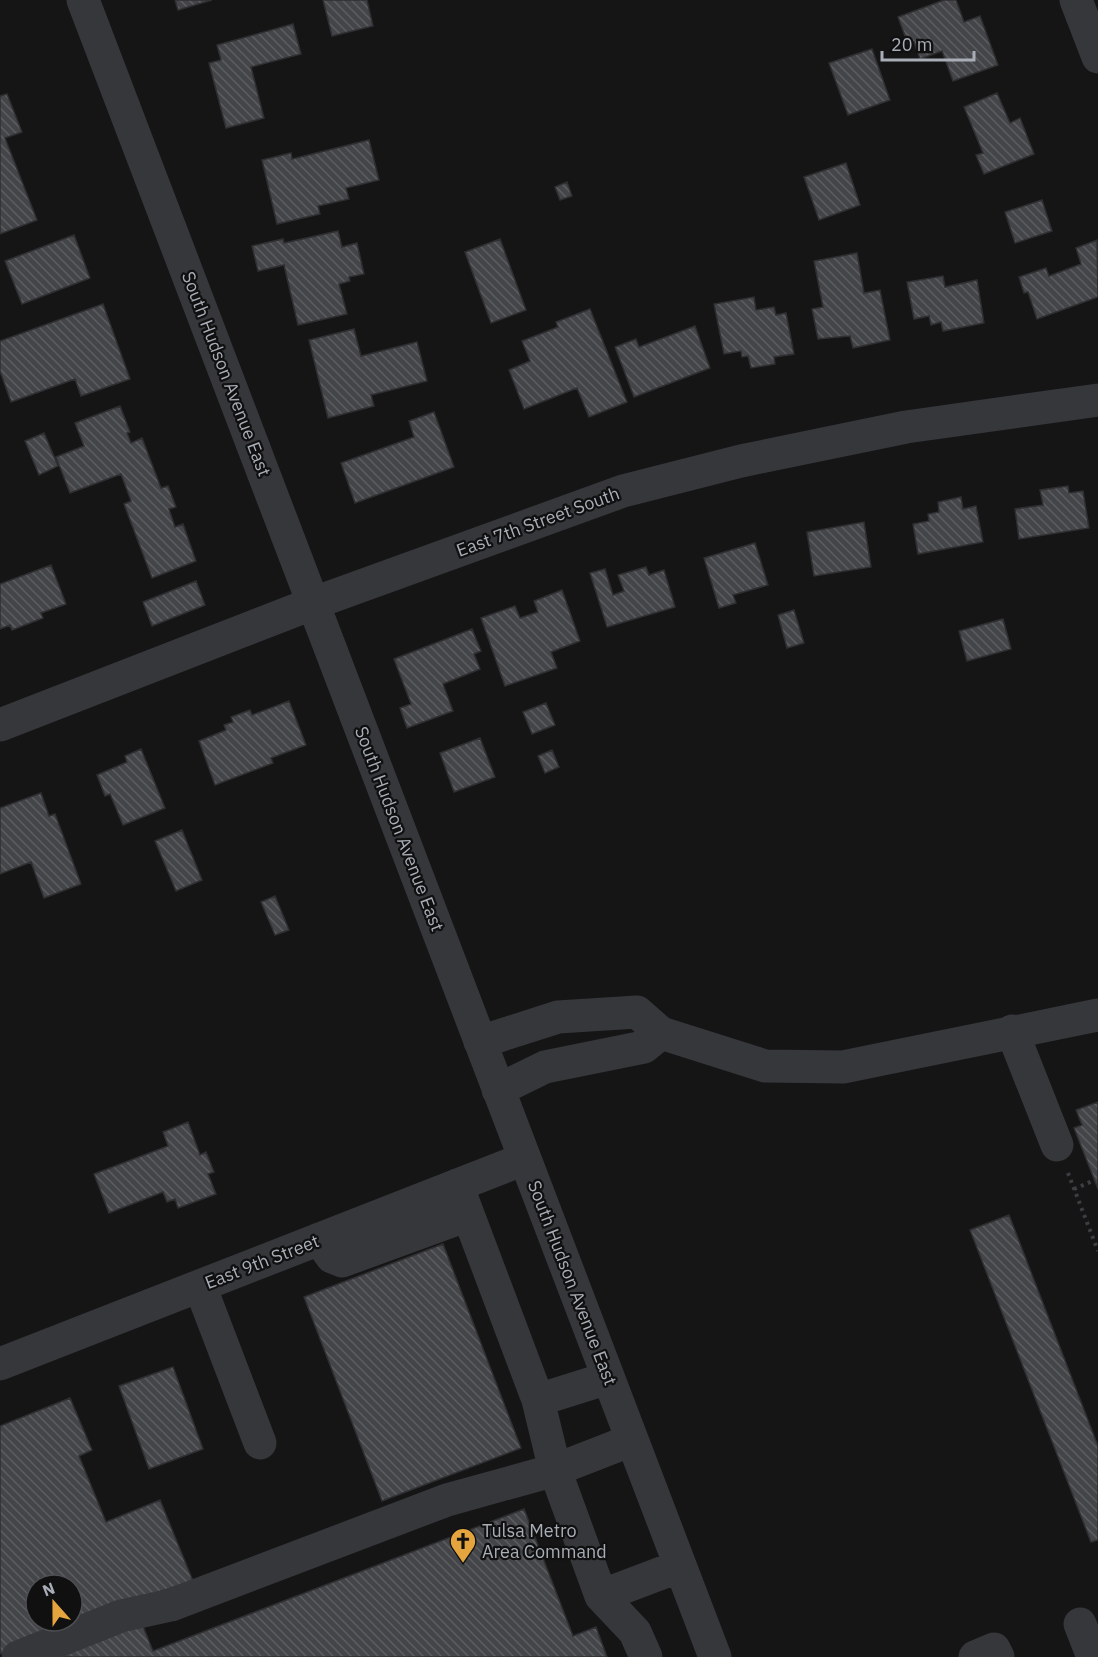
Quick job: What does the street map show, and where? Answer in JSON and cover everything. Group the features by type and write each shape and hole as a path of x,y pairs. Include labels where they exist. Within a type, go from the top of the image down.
{"street":[{"name":"South Hudson Avenue East","path":"83,0 715,1657"},
{"path":"1076,0 1098,57"},
{"name":"East 7th Street South","path":"0,725 314,603 634,488 741,461 906,427 1098,400"},
{"path":"480,1042 558,1017 637,1012 661,1033 765,1066 843,1067 1098,1015"},
{"path":"558,1017 575,1061"},
{"path":"1012,1031 1057,1145"},
{"path":"498,1090 545,1067 644,1047 661,1033"},
{"name":"East 9th Street","path":"0,1364 524,1159"},
{"path":"457,1185 538,1400 555,1470 601,1596 635,1632 646,1657"},
{"path":"319,1239 325,1251 342,1261 468,1215"},
{"path":"200,1286 260,1443"},
{"path":"538,1400 608,1378"},
{"path":"18,1657 122,1616 171,1605 447,1500 555,1470 632,1440"},
{"path":"601,1596 680,1566"},
{"path":"1080,1624 1093,1657"},
{"path":"975,1657 994,1649 998,1657"}],"path":[{"path":"1057,1145 1098,1251"},
{"path":"1074,1189 1095,1180"}],"building":[{"path":"175,0 212,0 178,10"},
{"path":"323,0 367,0 373,26 332,36"},
{"path":"944,0 956,0 964,22 980,16 998,65 953,81 942,51 920,59 914,42 908,44 898,17"},
{"path":"293,24 301,54 251,67 264,118 226,128 209,63 221,60 217,45"},
{"path":"872,49 890,100 848,115 829,63"},
{"path":"997,93 1010,123 1020,118 1034,154 984,174 976,155 983,153 964,107"},
{"path":"7,94 22,132 5,138 37,220 0,234 0,96"},
{"path":"369,140 379,180 346,188 349,199 318,206 320,214 277,224 262,160 291,153 292,159"},
{"path":"846,163 860,205 819,220 804,177"},
{"path":"567,182 572,196 560,200 555,187"},
{"path":"1042,200 1052,231 1015,243 1005,212"},
{"path":"338,231 342,247 357,243 364,274 349,277 350,281 339,284 347,314 298,325 284,265 258,271 252,246 283,239 284,243"},
{"path":"74,235 90,278 22,304 5,261"},
{"path":"500,239 526,310 491,323 465,252"},
{"path":"1097,240 1098,297 1037,319 1028,292 1024,293 1019,277 1046,268 1049,276 1081,264 1076,248"},
{"path":"857,253 864,293 880,290 890,340 853,348 850,336 818,339 812,309 823,307 814,261"},
{"path":"943,276 945,287 977,280 984,323 943,331 941,322 931,325 929,316 914,319 907,282"},
{"path":"754,297 756,310 774,307 776,315 786,313 794,354 774,357 775,364 751,368 748,356 742,357 741,351 724,354 714,304"},
{"path":"103,304 130,379 81,396 75,379 11,402 0,371 0,341"},
{"path":"590,309 627,402 589,417 577,388 524,409 509,370 530,361 522,341 558,327 556,322"},
{"path":"695,326 710,368 634,397 615,347 636,339 639,347"},
{"path":"354,329 361,356 417,342 427,381 371,395 374,406 328,418 309,340"},
{"path":"120,406 130,432 127,433 131,443 142,438 161,488 168,486 176,507 169,509 175,527 183,524 196,561 152,578 124,504 131,501 121,474 70,493 56,457 84,446 75,423"},
{"path":"434,412 454,467 355,503 341,463 414,437 409,421"},
{"path":"44,433 58,466 39,475 25,441"},
{"path":"1068,486 1069,493 1083,491 1089,528 1019,539 1015,509 1043,505 1040,490"},
{"path":"961,497 963,509 976,506 983,542 918,554 913,524 929,521 928,514 939,512 938,502"},
{"path":"864,522 871,567 814,576 807,532"},
{"path":"755,543 768,585 733,595 736,603 719,608 704,558"},
{"path":"51,565 66,604 41,613 43,618 12,630 10,625 0,629 0,584"},
{"path":"646,567 649,575 664,570 675,607 607,627 590,573 605,569 613,595 624,591 618,575"},
{"path":"196,581 205,605 152,626 143,602"},
{"path":"562,590 580,641 551,652 557,668 505,686 481,618 515,606 520,618 538,612 534,601"},
{"path":"794,610 804,643 787,648 778,615"},
{"path":"1003,619 1011,649 967,661 959,631"},
{"path":"472,629 481,651 474,654 480,669 443,684 453,711 407,728 400,708 411,704 394,659"},
{"path":"289,701 306,745 271,758 273,763 215,785 199,741 226,730 224,725 233,722 231,717 250,710 252,715"},
{"path":"546,703 555,725 532,734 523,712"},
{"path":"480,738 495,777 454,792 440,753"},
{"path":"141,749 165,808 123,825 110,794 105,796 97,775 127,762 125,756"},
{"path":"552,750 559,767 545,773 538,756"},
{"path":"41,793 49,816 55,814 81,884 44,898 31,862 0,874 0,808"},
{"path":"182,830 202,880 176,891 155,841"},
{"path":"275,896 289,930 275,935 261,902"},
{"path":"1098,1102 1098,1189 1074,1128 1082,1125 1076,1110"},
{"path":"188,1122 200,1155 206,1152 214,1172 208,1174 216,1194 178,1208 175,1199 167,1202 163,1192 109,1213 94,1174 168,1146 163,1132"},
{"path":"1009,1215 1098,1446 1098,1540 1091,1542 970,1230"},
{"path":"443,1244 521,1448 382,1501 304,1297"},
{"path":"173,1367 203,1449 149,1469 119,1386"},
{"path":"70,1398 92,1450 79,1456 106,1522 160,1500 193,1581 131,1601 84,1620 84,1573 24,1573 24,1633 52,1633 0,1654 0,1426"},
{"name":"Tulsa Metro Area Command","path":"524,1509 573,1636 596,1627 607,1657 42,1657 140,1619 153,1651"}],"place":[{"name":"Tulsa Metro Area Command","path":"463,1564"}]}
